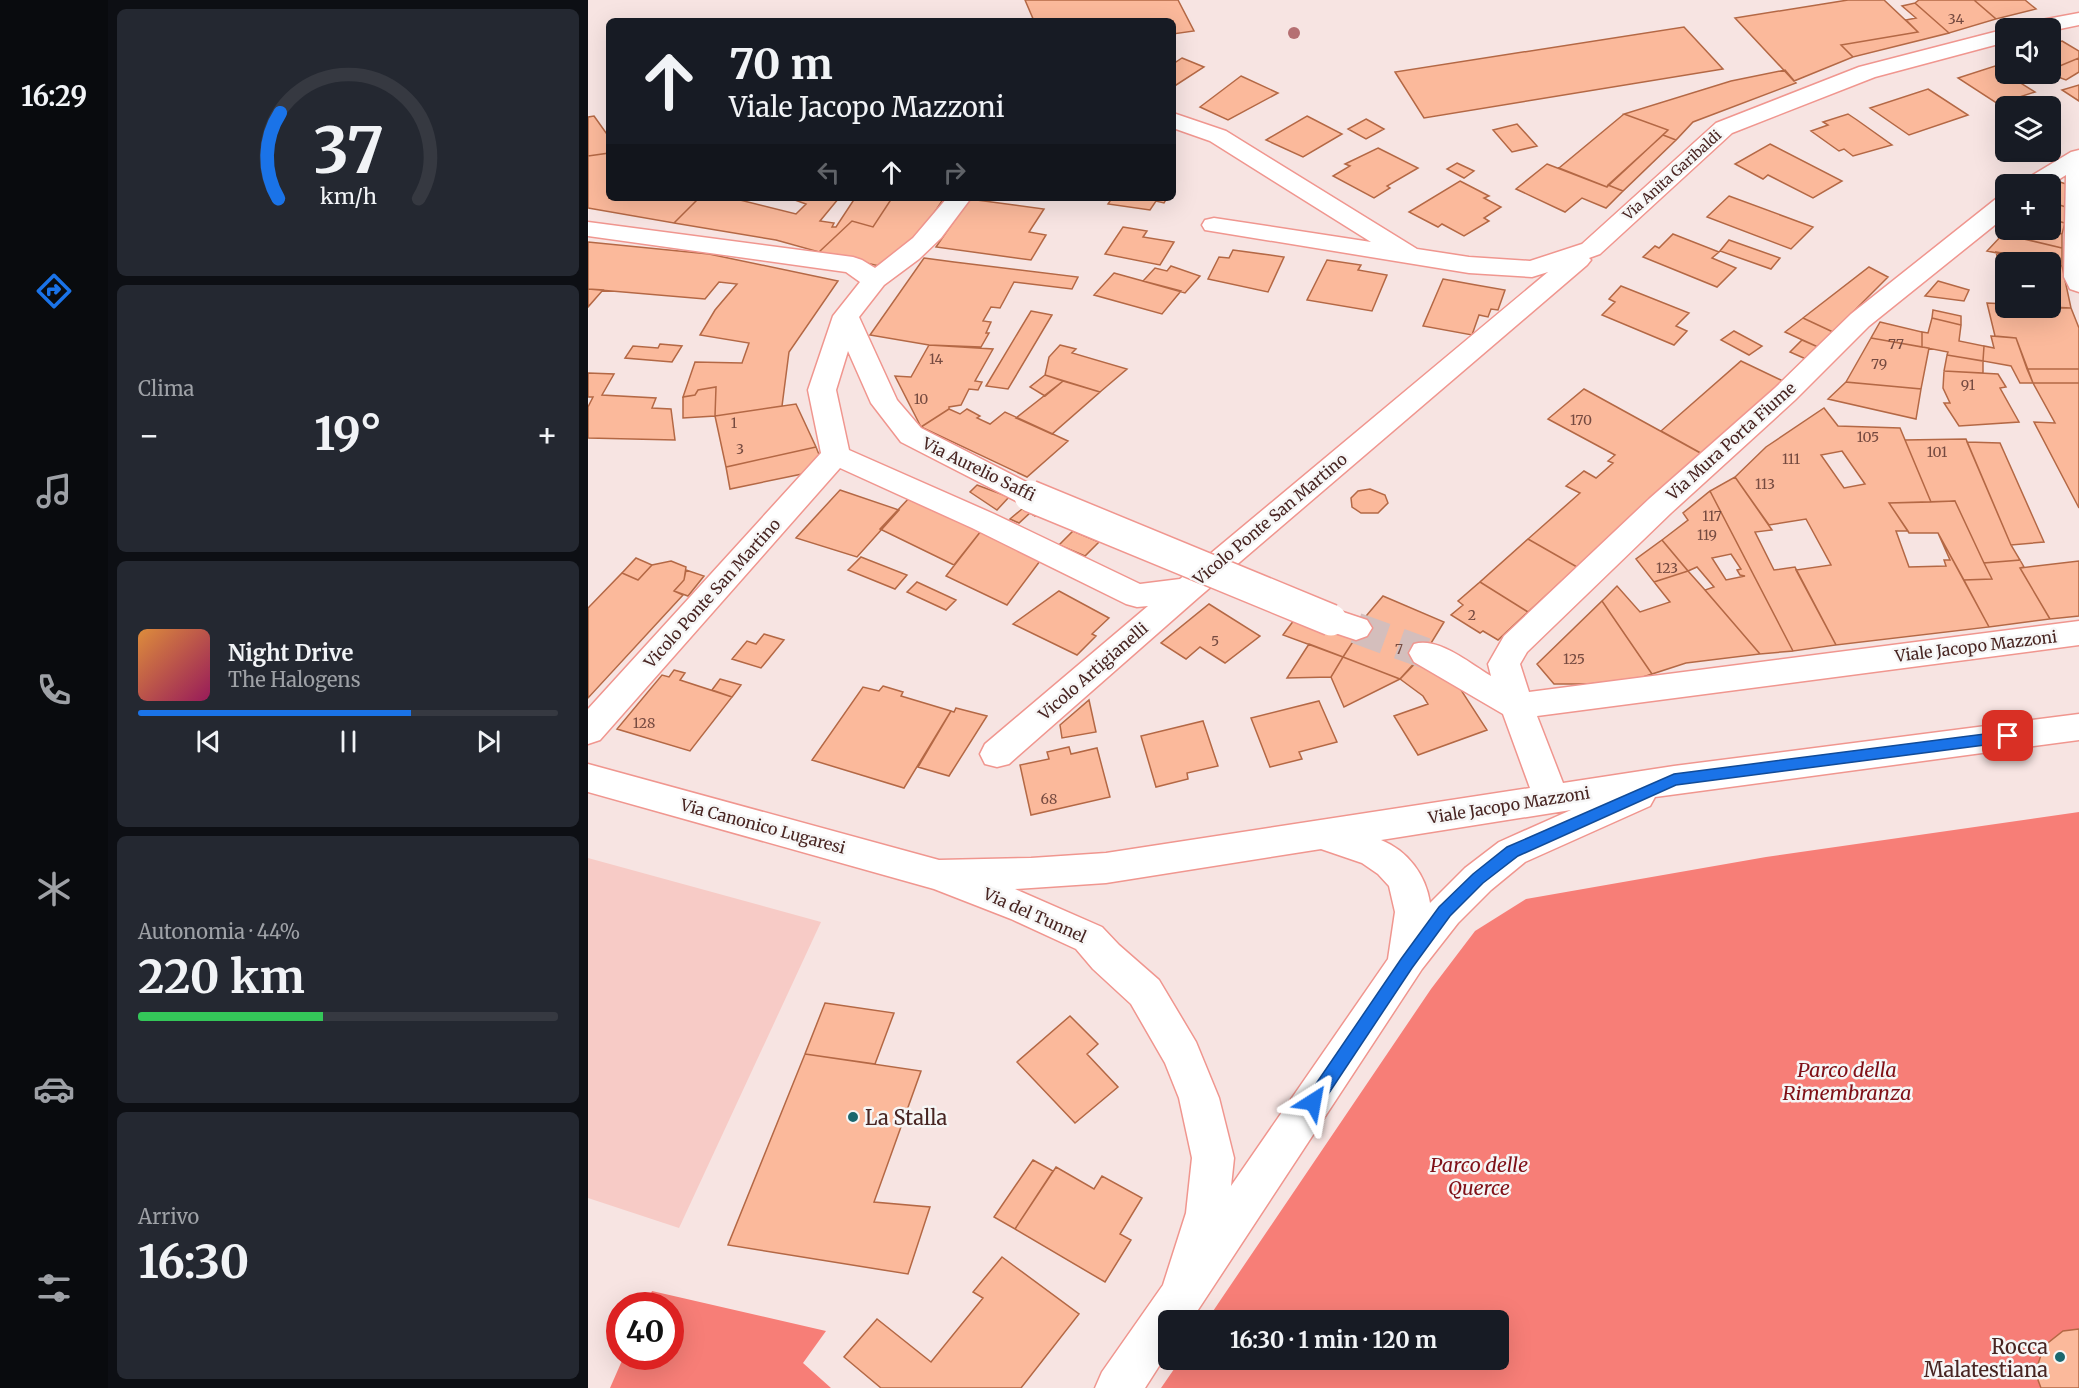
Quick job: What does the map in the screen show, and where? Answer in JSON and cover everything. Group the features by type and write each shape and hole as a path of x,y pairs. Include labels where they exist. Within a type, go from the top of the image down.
{"street":[{"path":"2063,0 2079,14"},
{"path":"2061,23 2079,19"},
{"name":"Via Anita Garibaldi","path":"1214,225 1468,265 1532,268 1591,249 1724,128 1867,72 1995,37"},
{"name":"Via Anita Garibaldi","path":"1176,121 1218,136 1410,256"},
{"path":"2052,174 2079,158"},
{"path":"2079,158 2077,277 2079,284"},
{"path":"837,455 822,390 846,316 875,280 901,264 948,215 957,201"},
{"name":"Via Mura Porta Fiume","path":"1517,706 1504,664 1515,644 1660,506 1785,394 1860,320 1995,211"},
{"path":"588,229 853,265 875,280"},
{"name":"Vicolo Ponte San Martino","path":"588,732 837,455 983,521 1137,596 1188,589 1591,249"},
{"name":"Via Aurelio Saffi","path":"846,316 885,403 910,435 1030,496 1344,624"},
{"name":"Vicolo Artigianelli","path":"997,754 1188,589"},
{"name":"Viale Jacopo Mazzoni","path":"1517,706 2079,633"},
{"path":"1425,652 1517,706 1551,798"},
{"name":"Viale Jacopo Mazzoni","path":"939,874 1031,873 1106,868 1674,780 2079,727"},
{"name":"Via Canonico Lugaresi","path":"588,778 939,874"},
{"name":"Via del Tunnel","path":"1118,1388 1406,964 1445,912 1478,879 1512,852 1674,780"},
{"name":"Via del Tunnel","path":"1320,835 1344,841 1384,858 1394,864 1407,883 1415,909 1414,933 1406,964"},
{"name":"Via del Tunnel","path":"939,874 1024,908 1089,938 1106,957 1145,992 1182,1055 1199,1098 1213,1158 1207,1213 1179,1301"}],"shaded area":[{"path":"588,858 821,922 679,1228 588,1198"}],"green space":[{"name":"Parco della Rimembranza","path":"2079,812 2079,1388 1161,1388 1173,1370 1509,1370 1509,1310 1214,1310 1431,989 1475,931 1526,899 1766,857"},
{"path":"684,1298 826,1331 803,1363 831,1388 610,1388 618,1370 684,1370"}],"building":[{"path":"1025,0 1178,0 1194,31 1176,34 1176,18 1033,18"},
{"path":"1848,0 1884,0 1918,32 1841,45 1853,57 1794,81 1735,18"},
{"path":"1919,0 1974,0 1995,19 1949,33 1915,3"},
{"path":"1974,0 2025,0 2036,9 2000,18 1995,18"},
{"path":"1915,3 1949,33 1853,57 1841,45 1918,32 1906,20 1916,18 1902,6"},
{"path":"1684,27 1723,69 1424,118 1395,72"},
{"path":"2061,41 2079,51 2079,58 2061,65"},
{"path":"1182,58 1204,67 1176,85 1176,62"},
{"path":"2079,58 2079,72 2066,80 2061,78 2061,65"},
{"path":"1995,66 1995,84 2022,84 2035,92 2023,96 1995,96 1995,102 1958,78"},
{"path":"1785,70 1796,83 1693,122 1676,140 1663,135 1668,130 1624,114 1731,81"},
{"path":"1241,76 1278,93 1228,120 1200,107"},
{"path":"2079,85 2079,101 2062,90"},
{"path":"1928,89 1968,115 1909,135 1870,108"},
{"path":"1624,114 1668,130 1607,187 1559,168"},
{"path":"1848,114 1892,145 1853,156 1844,149 1839,151 1811,131 1828,125 1823,122"},
{"path":"594,116 606,133 606,153 588,156 588,117"},
{"path":"1307,116 1342,134 1303,157 1266,140"},
{"path":"1366,119 1384,129 1366,139 1348,129"},
{"path":"1517,124 1537,146 1512,152 1493,130"},
{"path":"1663,135 1676,140 1623,191 1608,185"},
{"path":"1770,144 1842,181 1813,198 1768,175 1763,179 1735,164"},
{"path":"1378,148 1418,168 1387,186 1390,188 1374,198 1333,176 1350,166 1345,164"},
{"path":"606,153 606,201 696,201 674,223 588,208 588,156"},
{"path":"1457,163 1474,171 1464,178 1447,169"},
{"path":"1547,164 1623,191 1606,208 1582,198 1565,212 1516,189"},
{"path":"1460,181 1489,196 1484,198 1501,207 1484,218 1489,221 1464,236 1442,224 1438,227 1409,212"},
{"path":"2061,182 2075,187 2069,208 2061,205"},
{"path":"1729,196 1813,227 1791,249 1707,217"},
{"path":"696,201 744,201 796,214 806,204 798,201 837,201 820,221 834,223 832,227 836,227 853,201 890,201 873,227 852,221 819,252 776,240 674,223"},
{"path":"890,201 942,201 913,245 892,269 819,252 852,221 873,227"},
{"path":"968,201 1044,209 1029,232 1046,235 1031,260 936,247"},
{"path":"1110,201 1156,201 1150,210 1108,204"},
{"path":"2061,205 2069,208 2065,223 2061,222"},
{"path":"2061,222 2065,223 2061,234"},
{"path":"1123,227 1147,231 1143,237 1174,242 1160,265 1105,254"},
{"path":"1673,234 1719,252 1712,258 1736,268 1717,287 1643,257 1655,246 1659,248"},
{"path":"2061,234 2062,248 2028,240 2061,240"},
{"path":"1729,240 1780,258 1771,269 1720,251"},
{"path":"1997,240 2028,240 2062,248 2062,266 2061,252 1987,251"},
{"path":"588,242 709,254 838,281 789,352 782,406 715,416 716,387 698,390 695,395 683,397 695,362 742,363 749,343 700,335 715,310 737,284 719,282 705,299 588,289"},
{"path":"1233,250 1284,257 1268,292 1208,279 1219,257 1229,258"},
{"path":"924,258 1078,277 1072,289 1014,282 1000,308 991,307 983,321 991,322 986,333 989,333 981,347 929,345 870,335"},
{"path":"1327,260 1361,265 1358,270 1387,275 1372,311 1307,300"},
{"path":"1171,266 1200,276 1185,293 1143,281 1155,268 1167,271"},
{"path":"2061,266 2062,266 2071,308 2061,308"},
{"path":"1869,267 1888,277 1833,332 1803,318"},
{"path":"1114,273 1181,291 1162,314 1094,295"},
{"path":"1443,279 1505,290 1498,310 1491,309 1488,317 1479,315 1472,335 1423,326"},
{"path":"1938,281 1969,290 1964,301 1925,296"},
{"path":"1621,286 1689,313 1676,326 1687,331 1674,345 1602,315 1615,302 1609,299"},
{"path":"588,289 603,290 588,307"},
{"path":"1987,303 1995,303 1995,318 2061,318 2061,308 2071,308 2079,328 2079,369 2027,369 2016,338 1995,336"},
{"path":"1933,310 1961,316 1961,325 1932,318"},
{"path":"1031,311 1052,315 1008,389 986,386"},
{"path":"1803,318 1833,332 1818,347 1785,332"},
{"path":"1932,318 1961,325 1959,341 1984,346 1983,361 1947,355 1948,352 1922,347 1922,332 1928,333"},
{"path":"1880,322 1922,332 1922,347 1871,338"},
{"path":"1734,331 1762,346 1749,355 1721,340"},
{"path":"1991,336 2016,338 2033,383 2020,383 2011,366 1983,361 1984,346 1994,348"},
{"path":"1871,338 1929,348 1921,389 1846,382"},
{"path":"1802,340 1818,347 1806,359 1790,352"},
{"path":"660,344 682,346 672,362 625,358 633,346 658,348"},
{"path":"929,345 993,349 975,381 982,382 978,390 969,389 961,405 949,407 921,427 895,376 911,377"},
{"path":"1060,345 1076,349 1072,353 1127,369 1100,392 1045,375 1049,357"},
{"path":"1947,355 1983,361 1983,373 1944,371"},
{"path":"1741,361 1785,382 1706,456 1661,431"},
{"path":"2027,369 2079,369 2079,383 2033,383"},
{"path":"1944,371 1998,374 2006,387 2000,388 2019,422 1959,426 1944,403 1950,403 1943,388"},
{"path":"588,373 614,374 602,395 656,398 652,408 671,409 675,440 588,438 588,407 593,397 588,397"},
{"path":"1045,375 1063,381 1045,396 1030,387"},
{"path":"1063,381 1100,392 1052,434 1016,418"},
{"path":"1846,382 1921,389 1916,419 1828,399"},
{"path":"2033,383 2079,383 2079,508 2034,422 2055,423"},
{"path":"716,387 715,416 683,418 683,397 695,395 698,390"},
{"path":"1584,389 1704,455 1673,483 1669,482 1577,567 1528,539 1580,493 1566,486 1584,471 1596,478 1613,463 1608,461 1615,455 1548,419"},
{"path":"796,404 816,447 726,467 715,416"},
{"path":"1824,408 1838,426 1900,428 1931,502 1889,503 1908,531 1896,531 1909,567 1946,566 1944,560 1950,560 1938,533 1989,627 1836,645 1796,570 1831,565 1806,519 1769,525 1735,477 1766,447","holes":["1842,451 1865,484 1844,488 1821,455"]},
{"path":"949,409 960,414 967,409 980,416 977,418 990,424 1005,412 1068,441 1027,477 921,427"},
{"path":"1966,439 2011,545 2020,560 1984,563 1955,501 1931,502 1905,440"},
{"path":"1967,442 2000,443 2044,542 2011,545"},
{"path":"816,447 820,457 802,474 730,489 726,467"},
{"path":"1735,477 1772,530 1755,532 1774,570 1795,567 1836,645 1793,651 1710,491"},
{"path":"977,485 1009,497 997,510 970,492"},
{"path":"1370,489 1385,495 1388,503 1378,513 1361,513 1352,507 1351,498 1358,491"},
{"path":"840,490 899,510 857,557 796,538"},
{"path":"1710,491 1793,651 1760,654 1705,590 1714,587 1697,567 1688,571 1662,540 1688,520 1683,513","holes":["1731,554 1741,569 1737,570 1740,575 1745,576 1726,580 1712,558"]},
{"path":"911,496 981,531 954,565 880,529"},
{"path":"1955,501 1992,579 1964,580 1938,533 1909,533 1889,503"},
{"path":"1022,509 1040,511 1035,516 1030,513 1019,523 1010,519"},
{"path":"981,531 1040,561 1007,605 946,576"},
{"path":"1073,531 1099,542 1085,556 1059,545"},
{"path":"1528,539 1577,567 1528,612 1480,582"},
{"path":"1662,540 1688,571 1654,582 1636,559"},
{"path":"861,557 907,575 895,589 848,570"},
{"path":"636,558 652,565 638,580 622,573"},
{"path":"2020,560 2024,567 2020,568 2050,619 1989,627 1964,580 1992,579 1984,563"},
{"path":"671,561 686,567 684,580 674,591 683,595 588,698 588,608 622,573 638,580 652,565"},
{"path":"2079,561 2079,616 2050,619 2020,568"},
{"path":"686,570 704,576 688,596 674,591 684,580"},
{"path":"1688,571 1760,654 1686,663 1652,674 1602,601 1617,586 1640,612 1670,602 1654,582"},
{"path":"917,582 956,600 946,610 907,592"},
{"path":"1480,582 1528,612 1498,640 1483,631 1480,633 1451,615 1463,605 1458,601"},
{"path":"1059,591 1109,618 1092,634 1096,636 1077,655 1013,624"},
{"path":"1383,596 1444,622 1425,653 1400,679 1343,657 1356,637 1356,628"},
{"path":"1602,601 1652,674 1640,678 1589,684 1554,684 1537,664"},
{"path":"1209,604 1260,636 1225,663 1200,647 1186,659 1161,643"},
{"path":"1297,616 1356,637 1343,657 1283,635"},
{"path":"764,634 784,640 761,668 732,659 747,641 756,644"},
{"path":"1309,644 1343,657 1331,677 1287,678"},
{"path":"1343,657 1400,679 1344,707 1331,677"},
{"path":"1419,658 1452,676 1487,730 1418,755 1394,716 1428,704 1423,696 1400,679"},
{"path":"674,670 685,673 680,680 732,697 690,751 617,729 662,675 669,677"},
{"path":"720,679 741,685 732,697 712,690"},
{"path":"883,686 903,692 901,696 951,711 904,788 812,760 863,687 879,691"},
{"path":"1089,700 1096,732 1062,738 1060,725"},
{"path":"1319,701 1337,742 1299,752 1302,759 1270,767 1251,718"},
{"path":"956,708 987,716 949,776 918,767 951,711 954,712"},
{"path":"1203,721 1218,766 1187,773 1188,779 1156,787 1141,736"},
{"path":"1069,747 1071,754 1097,748 1110,797 1031,815 1020,765 1049,759 1047,752"},
{"path":"825,1003 894,1013 875,1064 805,1054"},
{"path":"1070,1016 1098,1044 1087,1054 1118,1087 1075,1123 1017,1062"},
{"path":"805,1054 921,1071 874,1202 930,1207 908,1274 728,1245"},
{"path":"1033,1160 1053,1171 1015,1229 994,1217"},
{"path":"1056,1167 1094,1189 1102,1176 1142,1198 1120,1234 1131,1240 1105,1282 1015,1229"},
{"path":"1002,1257 1079,1314 1021,1388 881,1388 844,1357 877,1319 931,1362 983,1298 973,1292"},
{"name":"Rocca Malatestiana","path":"2079,1329 2079,1388 2041,1388 2037,1367 2044,1346 2063,1331"}],"tunnel":[{"path":"1356,628 1425,653"}],"place":[{"name":"La Stalla","path":"853,1117"},
{"name":"Rocca Malatestiana","path":"2060,1357"}],"route":[{"path":"1313,1102 1406,964 1445,912 1478,879 1512,852 1674,780 2008,736"}],"park label":[{"name":"Parco delle Querce","path":"1479,1176"}]}
